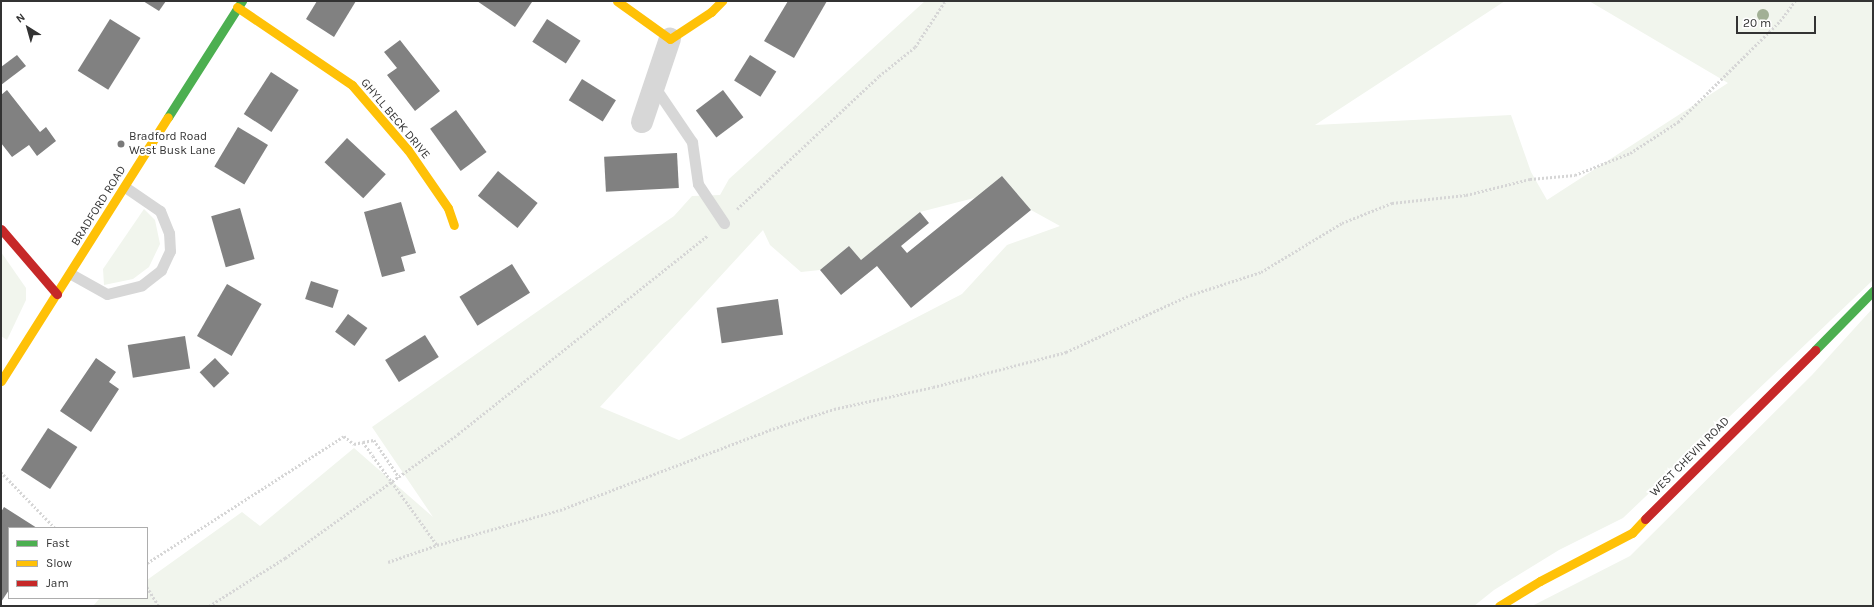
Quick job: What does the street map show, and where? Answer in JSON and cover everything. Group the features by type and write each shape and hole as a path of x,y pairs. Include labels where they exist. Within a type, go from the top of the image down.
{"street":[{"path":"617,1 670,38"},
{"path":"642,122 653,85 670,38 711,12 722,1"},
{"name":"BRADFORD ROAD","path":"1,381 125,187 239,4"},
{"name":"GHYLL BECK DRIVE","path":"239,4 352,85 408,150 448,208 454,225"},
{"path":"1,229 57,294"},
{"name":"WEST CHEVIN ROAD","path":"1499,606 1540,580 1632,532 1873,291"}],"lane":[{"path":"653,85 692,142 698,184 724,223"},
{"path":"70,274 107,294 142,285 161,270 170,251 170,234 160,211 125,187"}],"path":[{"path":"209,606 285,558 458,434 724,223 879,76 915,47 945,1"},
{"path":"388,562 438,545 560,510 769,430 834,408 933,387 1066,352 1190,295 1261,272 1342,223 1392,202 1466,195 1530,179 1575,175 1630,153 1678,122 1780,20 1795,1"},
{"path":"148,562 344,436 354,444 374,440 399,477"},
{"path":"363,442 438,545"},
{"path":"1,472 54,527"},
{"path":"148,589 159,606"}],"shaded area":[{"path":"925,1 1505,1 1315,125 1511,115 1531,172 1547,200 1728,83 1589,1 1873,1 1873,280 1623,518 1559,550 1494,590 1474,606 93,606 99,599 148,599 148,579 242,512 260,526 354,448 433,517 372,427 674,216 692,196 720,195 729,179","holes":["1002,176 1031,210 1060,226 1007,245 962,294 679,440 600,407 763,230 770,245 801,272 820,270 849,246 861,260 920,212 978,197"]},
{"path":"144,209 155,220 160,244 149,267 133,279 104,285 103,269"},
{"path":"1,252 26,288 26,300 7,340 1,336"},
{"path":"1873,308 1873,606 1532,606 1630,556 1812,375"}],"building":[{"path":"143,1 166,1 159,11"},
{"path":"317,1 356,1 334,37 306,19"},
{"path":"477,1 531,1 532,2 515,27"},
{"path":"788,1 827,1 794,58 764,41"},
{"path":"110,19 141,38 108,90 78,71"},
{"path":"547,19 581,41 566,63 532,42"},
{"path":"400,40 440,91 415,111 387,75 397,68 384,52"},
{"path":"17,55 26,66 1,85 1,67"},
{"path":"750,55 776,71 760,97 734,80"},
{"path":"271,72 299,90 271,132 244,114"},
{"path":"582,79 616,100 603,121 569,100"},
{"path":"7,90 40,132 46,127 56,141 37,156 29,145 12,157 1,143 1,95"},
{"path":"723,90 743,117 716,138 696,110"},
{"path":"456,110 487,152 461,171 430,129"},
{"path":"238,127 268,145 244,184 214,166"},
{"path":"347,138 386,174 363,198 324,162"},
{"path":"677,153 679,188 606,192 604,157"},
{"path":"498,171 538,203 517,228 478,196"},
{"path":"1002,176 1031,210 911,308 877,266 841,295 820,270 849,246 861,260 920,212 929,223 901,246 907,253"},
{"path":"401,202 416,253 401,257 405,271 382,277 364,212"},
{"path":"240,208 255,259 226,267 211,216"},
{"path":"512,264 530,293 477,326 459,297"},
{"path":"311,281 339,290 333,308 305,299"},
{"path":"227,284 262,304 232,356 197,336"},
{"path":"778,299 783,335 722,343 717,308"},
{"path":"348,314 367,328 354,346 335,332"},
{"path":"425,335 439,357 399,382 385,360"},
{"path":"185,336 190,369 133,378 128,345"},
{"path":"96,358 116,372 109,382 119,389 91,432 60,411"},
{"path":"215,358 229,373 214,388 200,372"},
{"path":"48,428 77,447 50,489 21,470"},
{"path":"4,507 35,527 8,527 8,592 1,602 1,512"}],"traffic: fast":[{"path":"168,117 242,1"},
{"path":"1815,350 1873,291"}],"traffic: slow":[{"path":"617,1 670,39 711,12 722,1"},
{"path":"237,7 352,85 408,150 448,208 454,225"},
{"path":"1,381 168,117"},
{"path":"1499,606 1540,581 1632,533 1645,519"}],"traffic: jam":[{"path":"1,229 57,294"},
{"path":"1645,519 1815,350"}],"place":[{"name":"Bradford Road West Busk Lane","path":"121,144"}]}
